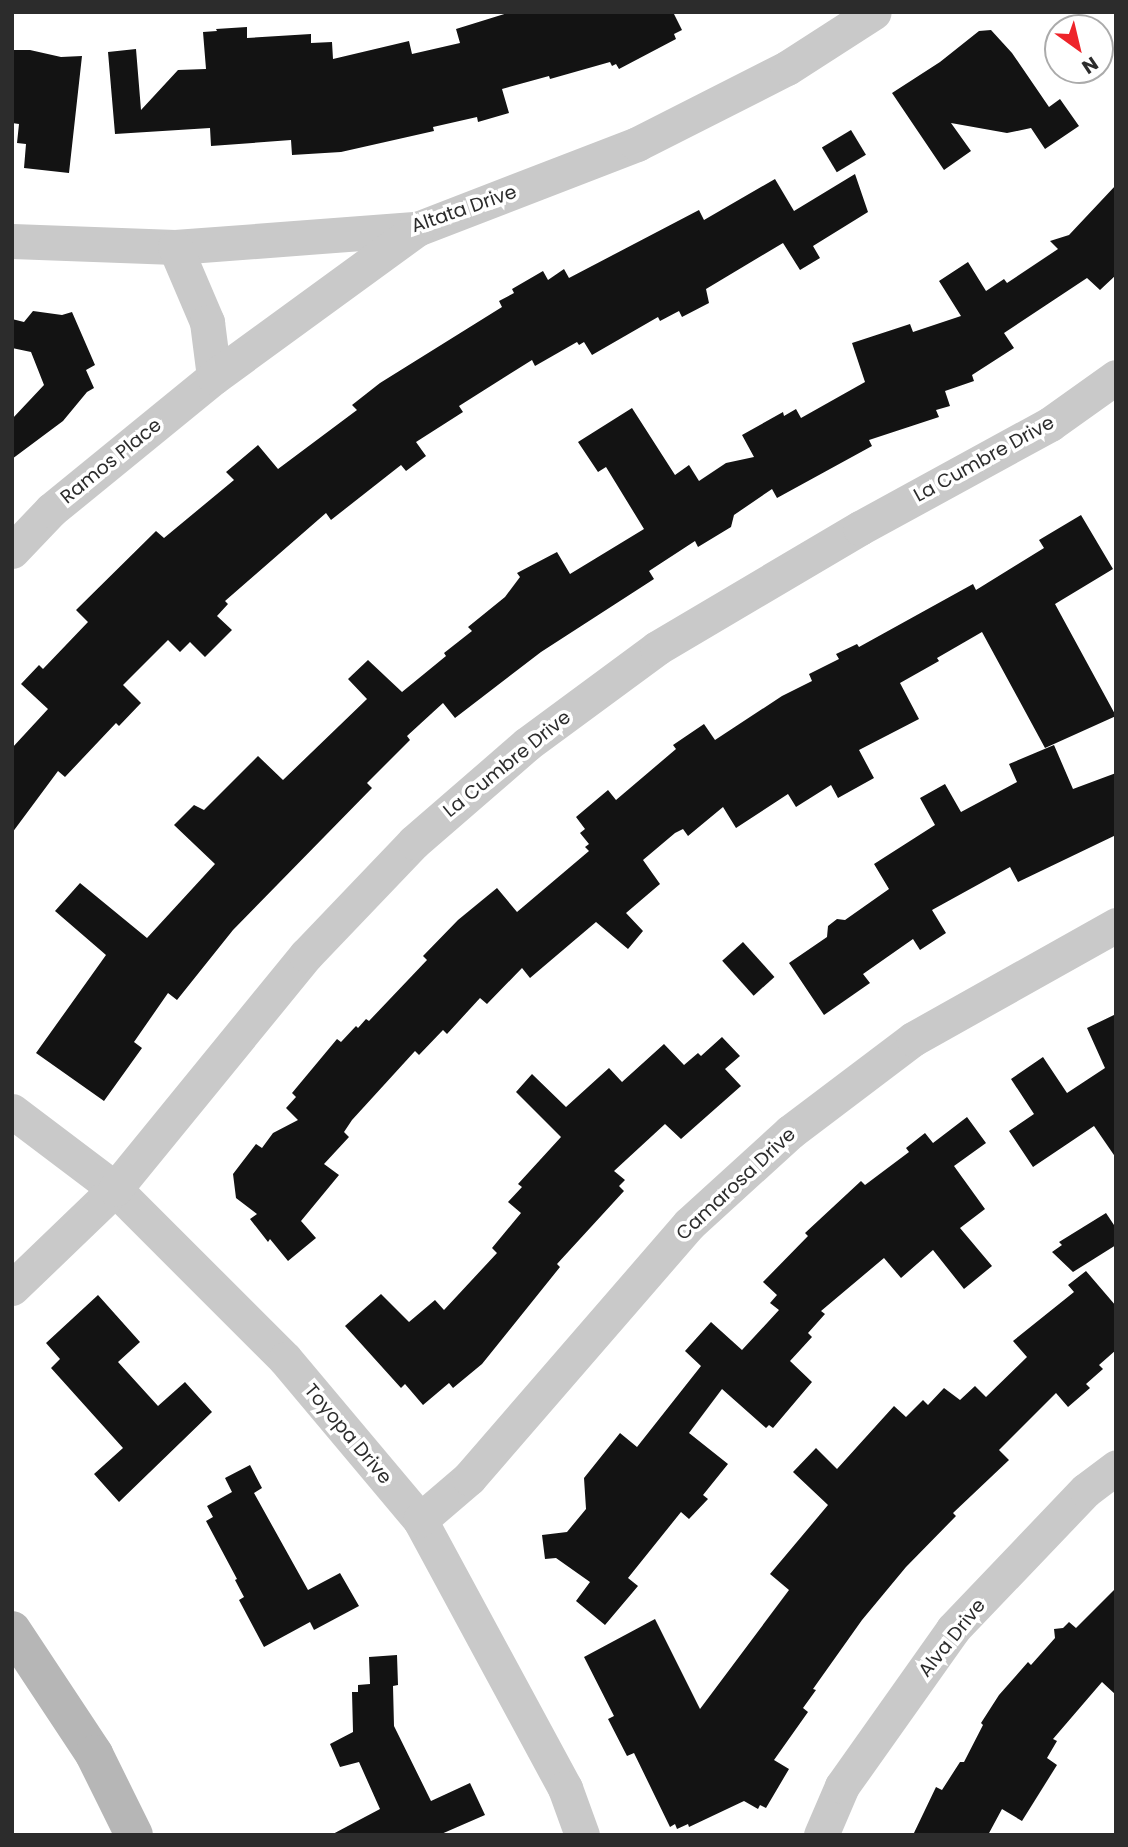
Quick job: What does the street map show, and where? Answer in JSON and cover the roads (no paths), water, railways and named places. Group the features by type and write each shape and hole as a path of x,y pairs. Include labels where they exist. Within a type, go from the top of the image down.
{"street":[{"name":"Altata Drive","path":"12,241 175,247 417,229 637,144 787,68 874,12"},
{"name":"Ramos Place","path":"12,551 51,510 214,377 417,229"},
{"path":"175,247 207,322 214,377"},
{"name":"La Cumbre Drive","path":"12,1288 115,1189 306,955 414,842 527,744 657,648 860,528 1050,424 1116,377"},
{"name":"Camarosa Drive","path":"420,1520 469,1478 690,1224 790,1132 913,1040 1116,925"},
{"name":"Toyopa Drive","path":"12,1111 115,1189 285,1359 420,1520 565,1788 582,1835"},
{"name":"Alva Drive","path":"821,1835 842,1786 953,1629 1086,1490 1116,1467"},
{"path":"12,1630 94,1754 134,1835"}]}
